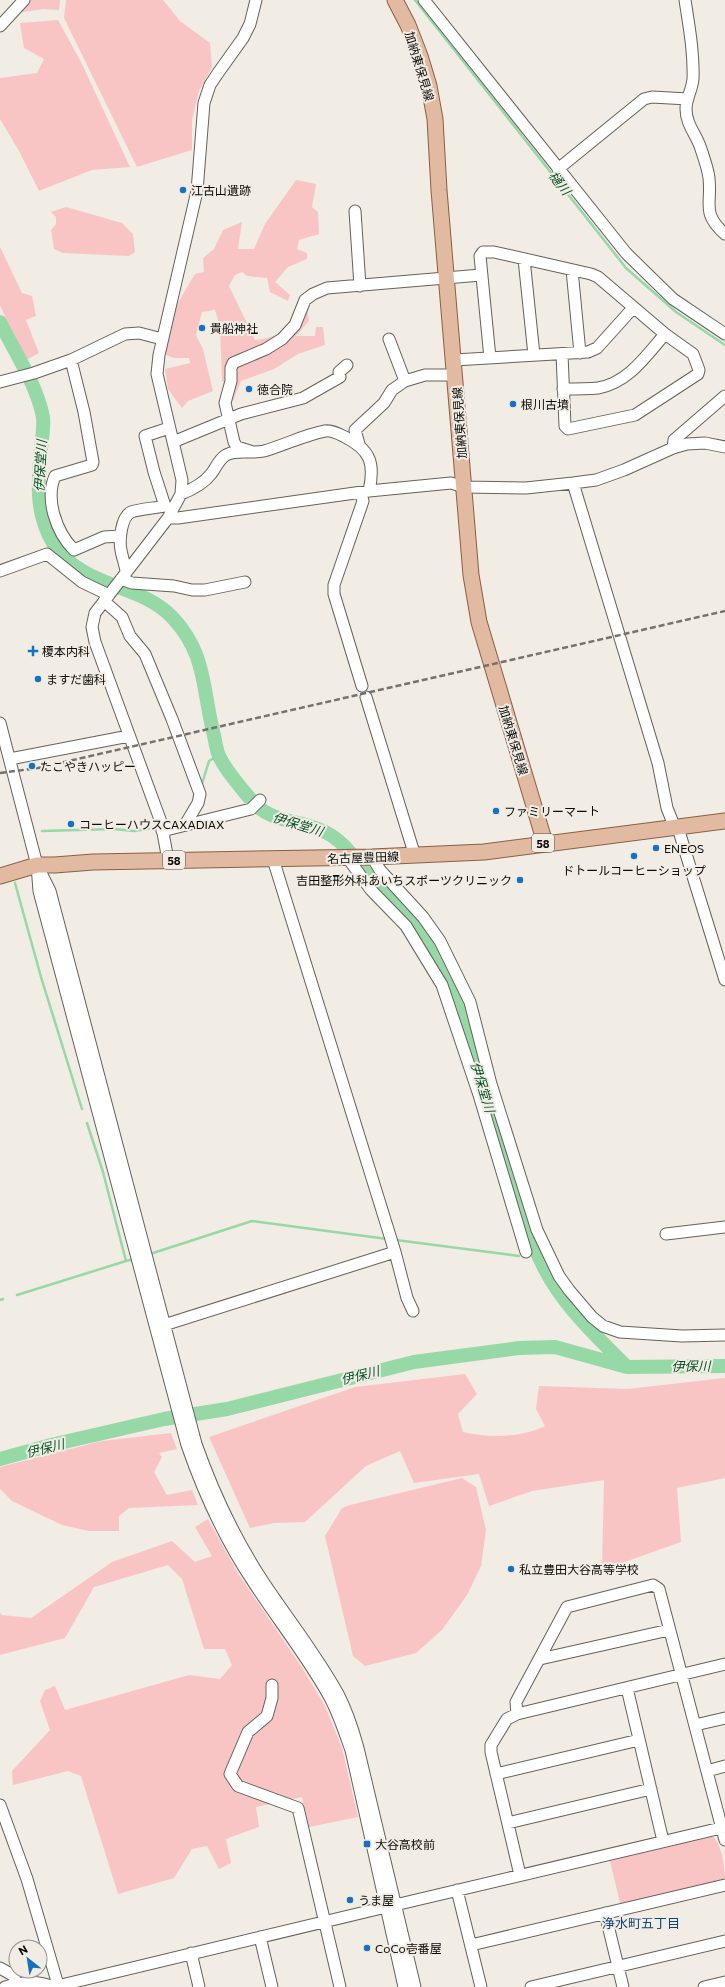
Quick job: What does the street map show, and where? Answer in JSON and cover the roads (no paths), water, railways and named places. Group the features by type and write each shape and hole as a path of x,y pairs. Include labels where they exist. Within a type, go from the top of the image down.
{"main road":[{"name":"加納東保見線","path":"395,0 408,25 420,56 429,86 435,119 446,279 471,575 479,622 545,843"},
{"name":"名古屋豊田線","path":"0,876 36,865 168,860 415,856 484,852 725,821"}],"street":[{"path":"0,26 24,0"},
{"path":"168,860 162,827 95,642 92,627 95,613 168,518 181,494 182,480 164,397 157,374 162,339 174,296 197,190 204,103 214,79 244,38 250,24 256,0"},
{"path":"424,0 626,253 673,299 725,334"},
{"path":"685,0 689,22 693,79 688,99 687,116 690,128 701,147 709,178 708,207 710,214 718,228 725,234"},
{"path":"558,169 644,99 652,97 688,99"},
{"path":"355,211 360,286"},
{"path":"490,358 481,275 480,256 483,252 494,252 598,277 665,334 693,354 699,370 698,374 635,415 568,429 565,426 562,354"},
{"path":"524,259 534,355"},
{"path":"572,270 580,353"},
{"path":"253,452 236,445 229,420 225,403 231,380 231,368 234,363 266,349 282,339 295,325 306,300 313,294 327,288 481,275"},
{"path":"359,444 355,430 384,403 392,390 405,381 490,358 588,352 597,348 633,308"},
{"path":"0,382 34,373 71,360 125,334 139,333 162,339"},
{"path":"563,389 597,388 618,382 639,364 665,334"},
{"path":"389,339 405,381"},
{"path":"71,360 84,412 93,462 92,465 55,476 50,497 63,537 74,550 104,537 120,536"},
{"path":"173,442 241,414 303,398 338,380 340,378 339,372 347,365"},
{"path":"673,448 674,440 725,396"},
{"path":"170,428 146,436 154,472 165,506 131,512 126,517 120,536 121,552 124,557 115,586 122,616 130,636 145,654 172,718 199,791 198,803 184,826"},
{"path":"181,494 205,480 224,456 233,452 263,451 327,431 338,433 359,444 366,452 371,463 372,477 365,492 334,585 334,594 362,686"},
{"path":"168,518 178,518 365,492 451,483 464,487 526,488 573,483 596,480 624,470 673,448 687,444 705,443 725,447"},
{"path":"573,483 658,764 667,808 677,828 725,980"},
{"path":"0,571 47,554 82,582 115,586 132,583 174,586 192,590 205,590 245,582"},
{"path":"366,697 415,856"},
{"path":"0,723 2,740 10,759 36,865 39,891 191,1443 200,1485 234,1552 312,1668 328,1695 341,1722 351,1750 390,1906 415,1987"},
{"path":"10,759 129,736"},
{"path":"162,827 184,826 251,809 260,800"},
{"path":"357,857 371,890 406,926 442,985 479,1096 526,1252"},
{"path":"357,857 380,870 423,917 440,941 470,1002 492,1084 537,1230 556,1270 569,1290 592,1317 604,1326 620,1332 682,1336 725,1335"},
{"path":"273,859 395,1252 407,1298 413,1311"},
{"path":"36,865 50,891 164,1325 177,1393"},
{"path":"666,1234 725,1227"},
{"path":"164,1325 395,1252"},
{"path":"517,1714 516,1702 567,1607 653,1585 659,1589 707,1771 724,1827 725,1840"},
{"path":"540,1659 669,1630"},
{"path":"520,1875 491,1754 491,1745 507,1719 517,1714 725,1664"},
{"path":"272,1686 272,1698 267,1716 248,1732 230,1774 238,1786 298,1808 340,1987"},
{"path":"627,1688 663,1841"},
{"path":"695,1725 725,1718"},
{"path":"496,1774 639,1740"},
{"path":"707,1771 725,1766"},
{"path":"508,1823 651,1789"},
{"path":"0,1805 27,1878 55,1986"},
{"path":"0,1968 14,1976 12,1986 37,1982 55,1986 724,1827"},
{"path":"471,1946 725,1885"},
{"path":"457,1890 481,1987"},
{"path":"390,1906 404,1987"},
{"path":"605,1913 623,1987"},
{"path":"260,1937 272,1987"},
{"path":"531,1987 725,1941"},
{"path":"191,1953 199,1987"},
{"path":"704,1987 725,1982"}],"waterway":[{"name":"樋川","path":"415,0 626,268 676,312 725,345"},
{"name":"伊保堂川","path":"0,322 36,393 43,417 39,497 43,520 53,543 66,558 80,569 95,578 143,597 172,617 183,630 197,657 218,753 240,787 254,803 269,814 278,818 316,828 340,842 374,882 387,892 399,905 427,939 445,969 464,1020 478,1071 524,1217 540,1260 551,1280 568,1304 586,1326 627,1367"},
{"path":"201,787 209,761 219,755"},
{"path":"42,831 114,829 134,831 159,827"},
{"path":"15,883 41,977 82,1109"},
{"path":"17,1295 126,1261 103,1172 87,1123"},
{"path":"150,1254 252,1221 387,1239"},
{"path":"396,1240 519,1256"},
{"path":"126,1261 134,1259"},
{"name":"伊保川","path":"0,1459 51,1445 164,1419 227,1409 414,1362 519,1348 555,1347 627,1367 725,1366"}],"railway":[{"path":"0,773 38,768 725,611"}],"place":[{"name":"江古山遺跡","path":"183,190"},
{"name":"貴船神社","path":"202,328"},
{"name":"徳合院","path":"249,389"},
{"name":"根川古墳","path":"513,404"},
{"name":"榎本内科","path":"33,651"},
{"name":"ますだ歯科","path":"38,679"},
{"name":"たこやきハッピー","path":"32,766"},
{"name":"ファミリーマート","path":"496,811"},
{"name":"コーヒーハウスCAXADIAX","path":"71,824"},
{"name":"ENEOS","path":"656,848"},
{"name":"ドトールコーヒーショップ","path":"634,856"},
{"name":"吉田整形外科あいちスポーツクリニック","path":"520,880"},
{"name":"私立豊田大谷高等学校","path":"511,1569"},
{"name":"大谷高校前","path":"367,1844"},
{"name":"うま屋","path":"350,1900"},
{"name":"CoCo壱番屋","path":"367,1948"}],"district":[{"name":"浄水町五丁目","path":"641,1923"}]}
